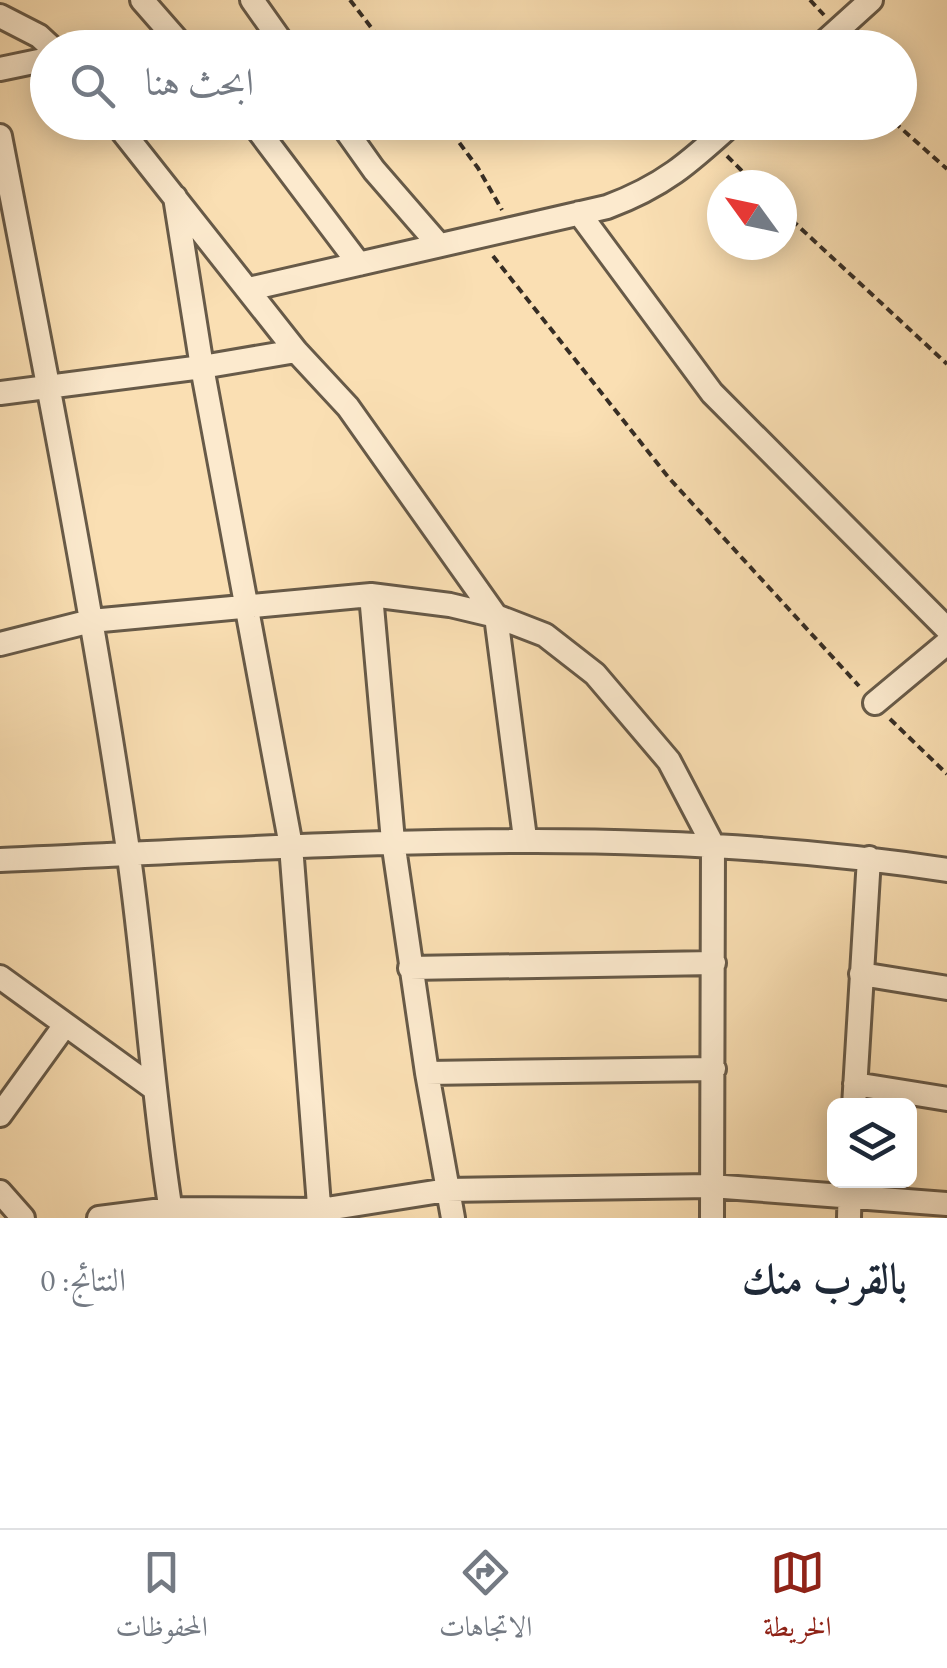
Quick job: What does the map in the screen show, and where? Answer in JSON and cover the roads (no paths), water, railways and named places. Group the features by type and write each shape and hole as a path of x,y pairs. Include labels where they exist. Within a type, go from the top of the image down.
{"street":[{"path":"142,0 168,30"},
{"path":"252,0 273,30"},
{"path":"838,30 871,0"},
{"path":"0,16 30,31"},
{"path":"2,74 30,65"},
{"path":"0,136 91,621 128,854 152,1087 171,1214"},
{"path":"129,140 296,351 348,407 496,616 525,838"},
{"path":"266,140 359,264"},
{"path":"353,140 439,245"},
{"path":"249,289 580,213 644,193 677,174 714,140"},
{"path":"175,197 202,367 291,846 320,1214"},
{"path":"580,213 712,394 947,629"},
{"path":"0,392 296,351"},
{"path":"370,595 392,841 452,1218"},
{"path":"0,644 91,621 370,595 450,605 496,616 545,635 595,674 669,762 713,845 712,1218"},
{"path":"875,703 947,643"},
{"path":"0,860 525,838 713,845 869,858 947,870"},
{"path":"869,858 854,1094 947,1099"},
{"path":"410,968 714,963"},
{"path":"861,974 947,988"},
{"path":"0,977 152,1087"},
{"path":"0,1115 65,1025"},
{"path":"426,1073 714,1069"},
{"path":"99,1218 320,1214 447,1190 712,1186 947,1204"},
{"path":"0,1192 23,1218"}]}
